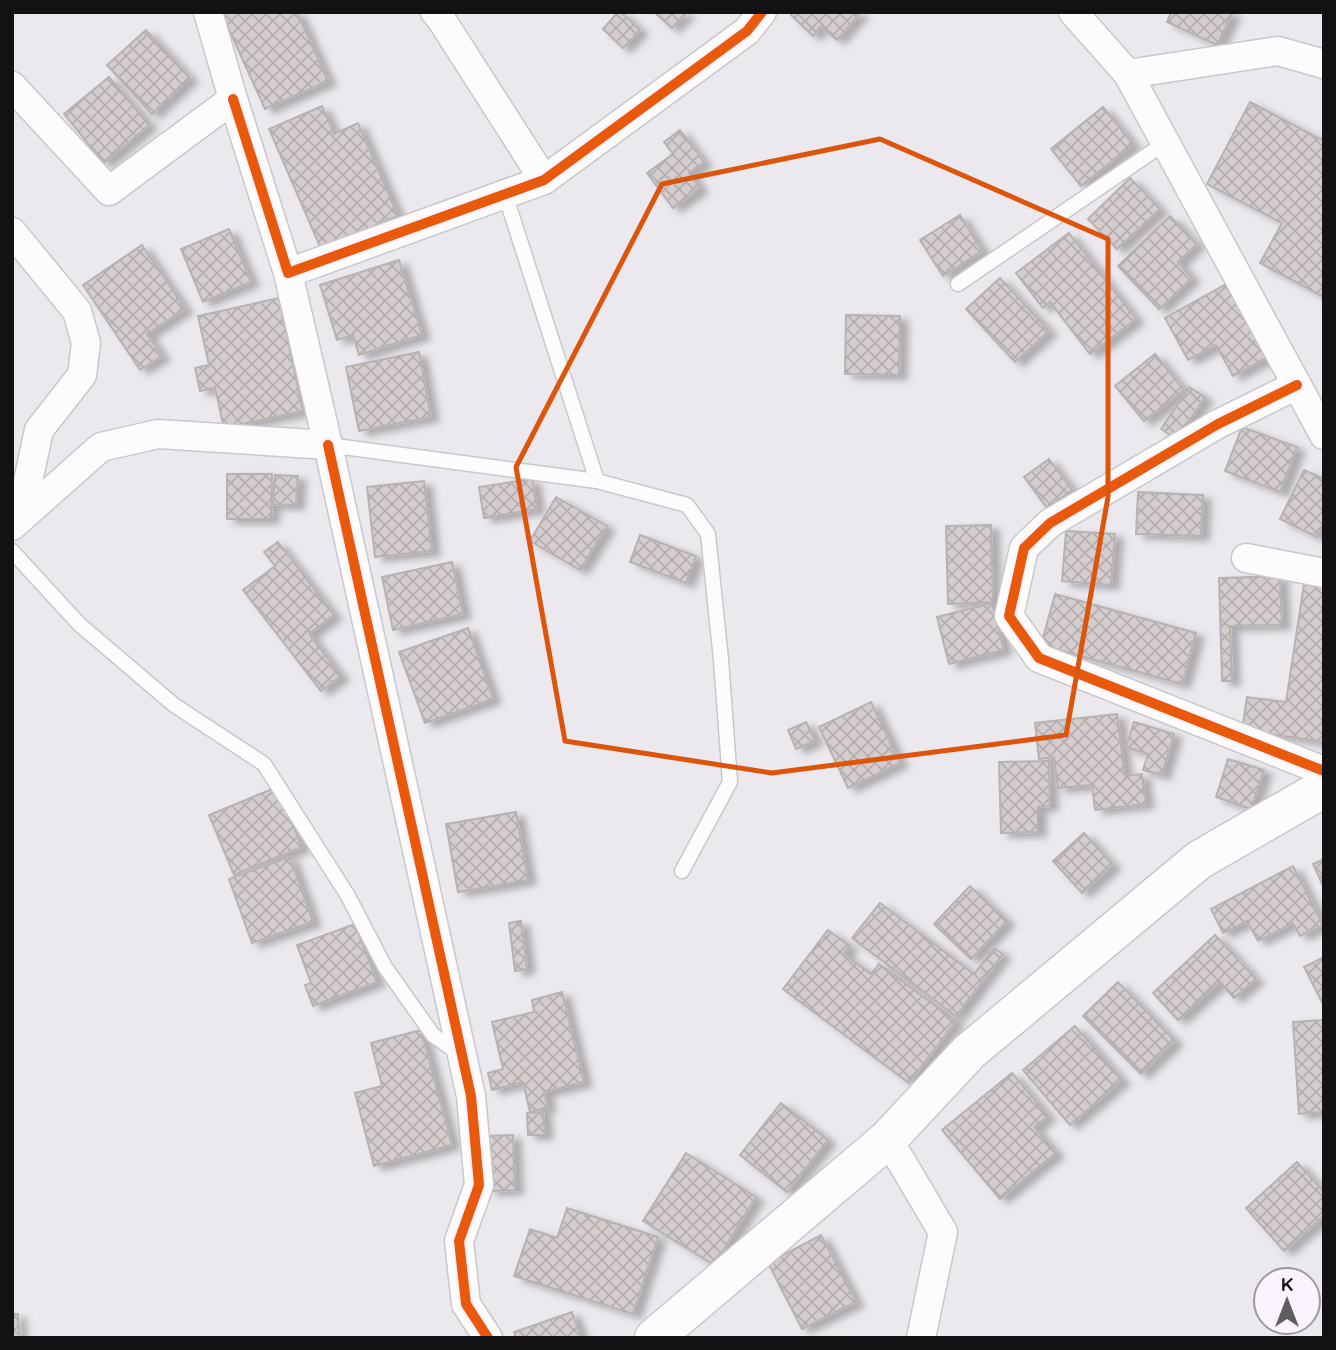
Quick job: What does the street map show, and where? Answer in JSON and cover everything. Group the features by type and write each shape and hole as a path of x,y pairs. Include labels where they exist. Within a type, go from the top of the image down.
{"main road":[{"path":"654,1338 888,1139 969,1052 1199,860 1324,788"}],"street":[{"path":"208,12 288,273 471,1096 479,1185 459,1241 466,1304 488,1338"},
{"path":"435,12 544,180"},
{"path":"288,273 544,180 747,31 762,12"},
{"path":"1073,12 1128,74 1324,435"},
{"path":"1128,74 1278,51 1324,64"},
{"path":"12,86 109,191 233,99"},
{"path":"12,232 77,311 86,343 82,374 39,430 16,523"},
{"path":"1297,385 1218,424 1049,523 1024,548 1009,616 1039,658 1324,771"},
{"path":"16,523 101,447 158,434 328,446"},
{"path":"1246,558 1324,573"},
{"path":"888,1139 943,1232 921,1338"}],"lane":[{"path":"958,284 1165,143"},
{"path":"505,194 597,481"},
{"path":"328,446 597,481 687,505 708,534 730,782 682,871"},
{"path":"12,551 79,624 174,705 264,764 348,895 385,967 433,1035 462,1056"}],"highlighted area":[{"path":"880,139 1108,239 1108,497 1066,735 772,773 565,741 516,467 662,184"}],"building":[{"path":"221,12 297,12 328,81 265,109"},
{"path":"618,12 640,30 623,48 603,29"},
{"path":"654,12 687,12 672,28"},
{"path":"793,12 861,12 837,40 821,26 813,36 791,15"},
{"path":"1171,12 1233,12 1217,45 1167,22"},
{"path":"146,30 190,78 152,114 107,65"},
{"path":"109,77 149,125 104,163 64,114"},
{"path":"1250,102 1324,141 1324,297 1260,263 1282,223 1207,184"},
{"path":"322,106 334,134 358,123 398,216 321,249 269,129"},
{"path":"1103,107 1133,144 1081,186 1051,149"},
{"path":"680,130 704,162 689,173 700,188 673,208 647,173 673,154 664,142"},
{"path":"1130,178 1160,209 1117,249 1088,219"},
{"path":"960,215 982,251 943,276 920,240"},
{"path":"1170,216 1197,244 1178,262 1192,278 1159,309 1118,266"},
{"path":"229,229 251,282 203,302 181,249"},
{"path":"1069,233 1136,319 1090,354 1050,302 1043,308 1016,273"},
{"path":"142,245 185,309 147,334 162,356 140,370 83,285"},
{"path":"399,260 422,335 359,355 353,335 337,340 320,285"},
{"path":"1000,278 1049,331 1015,362 966,309"},
{"path":"1228,283 1268,357 1233,376 1216,345 1188,360 1165,318"},
{"path":"279,298 303,411 224,428 215,388 200,391 195,368 209,365 198,316"},
{"path":"846,315 900,316 899,375 845,374"},
{"path":"419,352 431,417 359,431 346,367"},
{"path":"1155,354 1184,390 1144,421 1115,386"},
{"path":"1189,387 1205,397 1177,439 1161,429"},
{"path":"1242,427 1297,447 1280,492 1225,471"},
{"path":"1049,459 1072,490 1047,508 1024,477"},
{"path":"1304,470 1324,479 1324,523 1317,537 1280,519"},
{"path":"227,474 272,474 271,519 227,519"},
{"path":"275,475 298,476 296,505 273,504"},
{"path":"532,479 537,509 484,518 479,487"},
{"path":"424,481 432,551 375,557 367,487"},
{"path":"1138,492 1203,495 1201,536 1136,534"},
{"path":"556,497 607,526 580,570 530,541"},
{"path":"991,525 993,602 948,604 946,526"},
{"path":"1066,531 1115,534 1111,585 1062,581"},
{"path":"640,535 696,556 686,583 630,562"},
{"path":"278,542 334,615 309,634 341,676 321,691 243,590 275,566 264,552"},
{"path":"452,562 463,614 393,630 382,577"},
{"path":"1280,576 1282,625 1230,626 1232,681 1222,681 1219,578"},
{"path":"1304,584 1324,587 1324,742 1242,730 1247,697 1286,702"},
{"path":"1055,594 1196,633 1182,684 1041,645"},
{"path":"992,603 1004,650 949,664 937,617"},
{"path":"468,628 493,699 425,723 399,652"},
{"path":"871,702 900,763 848,788 819,727"},
{"path":"1117,714 1125,776 1142,774 1146,804 1095,810 1092,785 1058,788 1054,757 1039,759 1035,723"},
{"path":"806,722 815,741 796,749 788,730"},
{"path":"1134,722 1174,734 1162,775 1143,770 1148,754 1126,747"},
{"path":"1228,759 1264,770 1251,809 1216,797"},
{"path":"1049,761 1050,806 1038,807 1038,832 1001,833 999,762"},
{"path":"277,787 302,847 234,875 209,815"},
{"path":"516,812 528,880 458,892 446,824"},
{"path":"1084,833 1113,865 1082,893 1053,861"},
{"path":"290,857 313,922 252,943 229,879"},
{"path":"1324,859 1324,888 1313,864"},
{"path":"1293,866 1323,925 1300,936 1293,923 1258,941 1247,921 1223,933 1211,909"},
{"path":"970,886 1007,921 971,959 934,924"},
{"path":"880,903 974,974 994,948 1003,954 956,1016 852,938"},
{"path":"521,921 527,969 515,971 509,923"},
{"path":"355,924 377,982 313,1006 305,985 311,983 297,945"},
{"path":"828,930 850,946 844,954 871,974 879,964 956,1021 909,1083 783,989"},
{"path":"1215,935 1256,979 1234,998 1220,982 1178,1020 1153,993"},
{"path":"1324,957 1324,1006 1304,967"},
{"path":"1118,982 1175,1041 1141,1074 1083,1016"},
{"path":"562,992 584,1082 544,1092 548,1107 530,1112 523,1082 492,1090 488,1073 503,1069 492,1022 534,1012 532,1000"},
{"path":"1324,1020 1324,1112 1299,1114 1293,1022"},
{"path":"1075,1026 1122,1080 1070,1125 1023,1070"},
{"path":"421,1030 452,1145 374,1166 355,1093 382,1086 371,1043"},
{"path":"1012,1073 1048,1116 1034,1127 1056,1153 1000,1199 942,1130"},
{"path":"781,1103 828,1140 787,1192 740,1155"},
{"path":"543,1112 545,1135 528,1135 527,1113"},
{"path":"513,1135 515,1190 489,1191 486,1136"},
{"path":"686,1153 756,1197 714,1265 643,1221"},
{"path":"1297,1162 1324,1192 1324,1216 1284,1251 1246,1208"},
{"path":"567,1208 658,1237 633,1314 514,1276 530,1229 557,1238"},
{"path":"821,1235 856,1302 802,1329 768,1263"},
{"path":"572,1312 581,1338 516,1338 514,1332"},
{"path":"12,1314 18,1314 19,1338 12,1338"}],"cycle path":[{"path":"233,99 288,273 544,180 747,31 762,12"},
{"path":"1297,385 1218,424 1050,523 1024,548 1009,616 1039,658 1324,771"},
{"path":"328,445 471,1096 479,1185 459,1241 466,1304 488,1338"}]}
